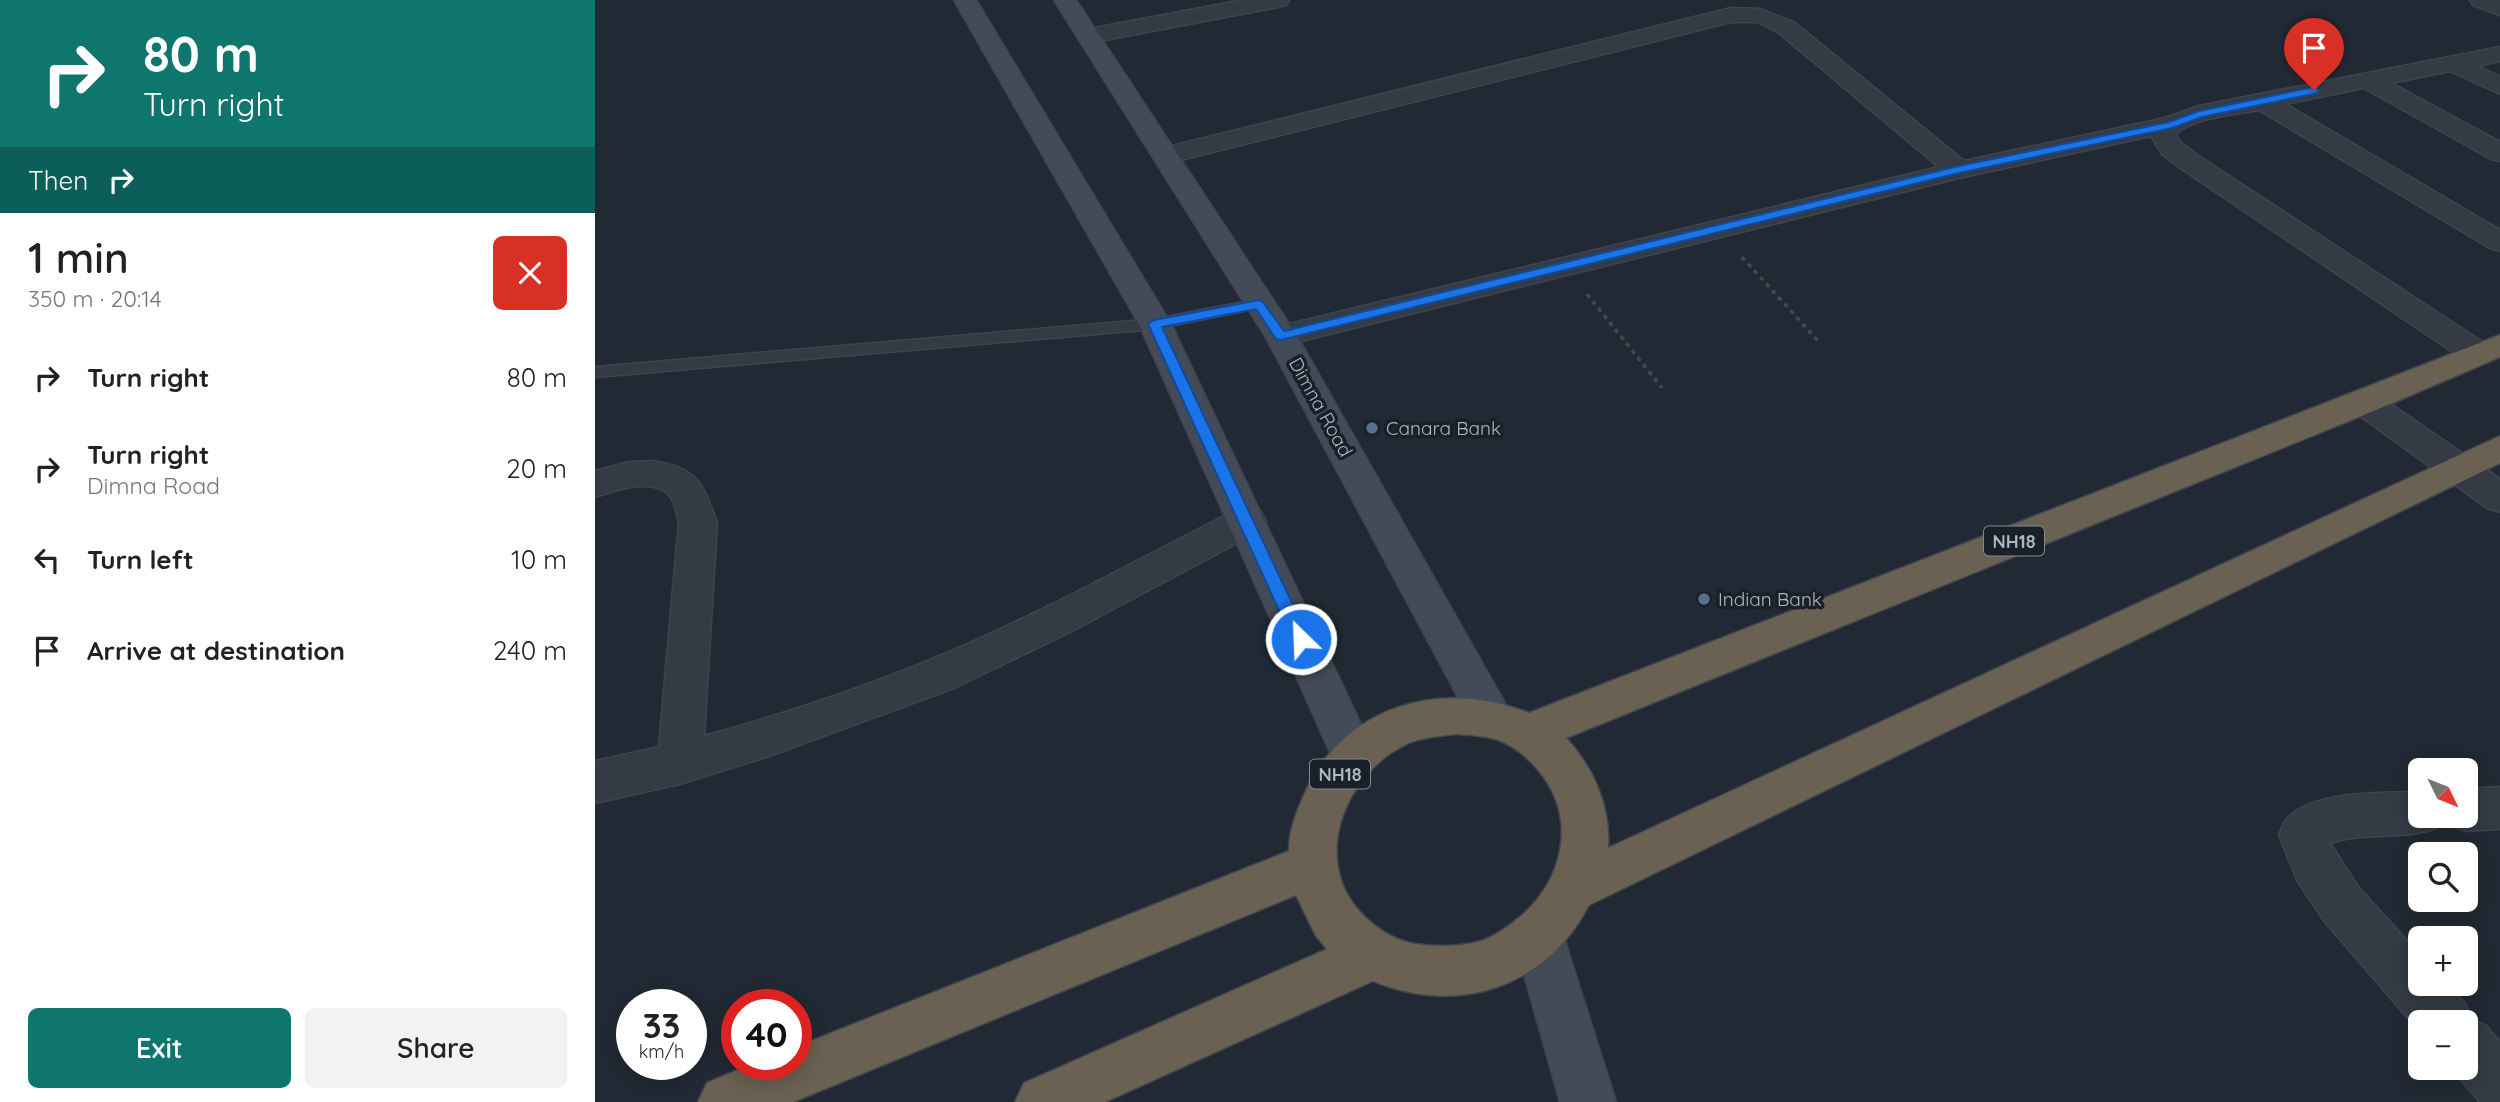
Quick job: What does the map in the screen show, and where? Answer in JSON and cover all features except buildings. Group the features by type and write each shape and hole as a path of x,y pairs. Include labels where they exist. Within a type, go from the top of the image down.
{"highway":[{"name":"NH18","path":"1509,726 2364,402 2489,350"},
{"path":"1574,888 2500,448"},
{"name":"NH18","path":"1456,715 1509,726 1557,757 1577,790 1586,822 1584,855 1574,888 1559,914 1538,936 1501,959 1457,972 1413,970 1372,955 1343,931 1321,900 1312,865 1314,825 1329,788 1354,756 1386,733 1420,719 1456,715"},
{"path":"726,1102 1312,865"},
{"path":"1043,1102 1372,955"}],"street":[{"path":"965,0 1154,324 1354,756"},
{"name":"Dimna Road","path":"1065,0 1281,336 1509,726"},
{"path":"1747,0 1959,170"},
{"path":"2481,0 2500,8"},
{"path":"1089,36 1263,1"},
{"path":"1165,156 1731,15 1752,13 1770,17"},
{"path":"1281,336 1959,170 2172,124 2199,114 2500,54"},
{"path":"2451,62 2500,87"},
{"path":"2367,80 2500,153"},
{"path":"2262,101 2500,242"},
{"path":"2172,124 2162,135 2179,155 2489,350"},
{"path":"2364,402 2500,498"},
{"path":"595,484 616,478 661,473 684,487 698,523 680,764"},
{"path":"595,782 680,764 814,723 940,674 1247,521"},
{"path":"2478,809 2500,808"},
{"path":"2408,814 2348,817 2320,823 2303,835 2315,866 2342,905 2435,1010"},
{"path":"1538,936 1588,1102"},
{"path":"2478,1058 2500,1083"}],"lane":[{"path":"595,372 1154,324 1259,304"}],"path":[{"path":"1737,251 1819,342"},
{"path":"1564,267 1662,388"}],"place":[{"name":"Canara Bank","path":"1372,428"},
{"name":"Indian Bank","path":"1704,599"}],"route":[{"path":"1301,639 1154,324 1259,304 1281,336 1959,170 2314,90"}]}
